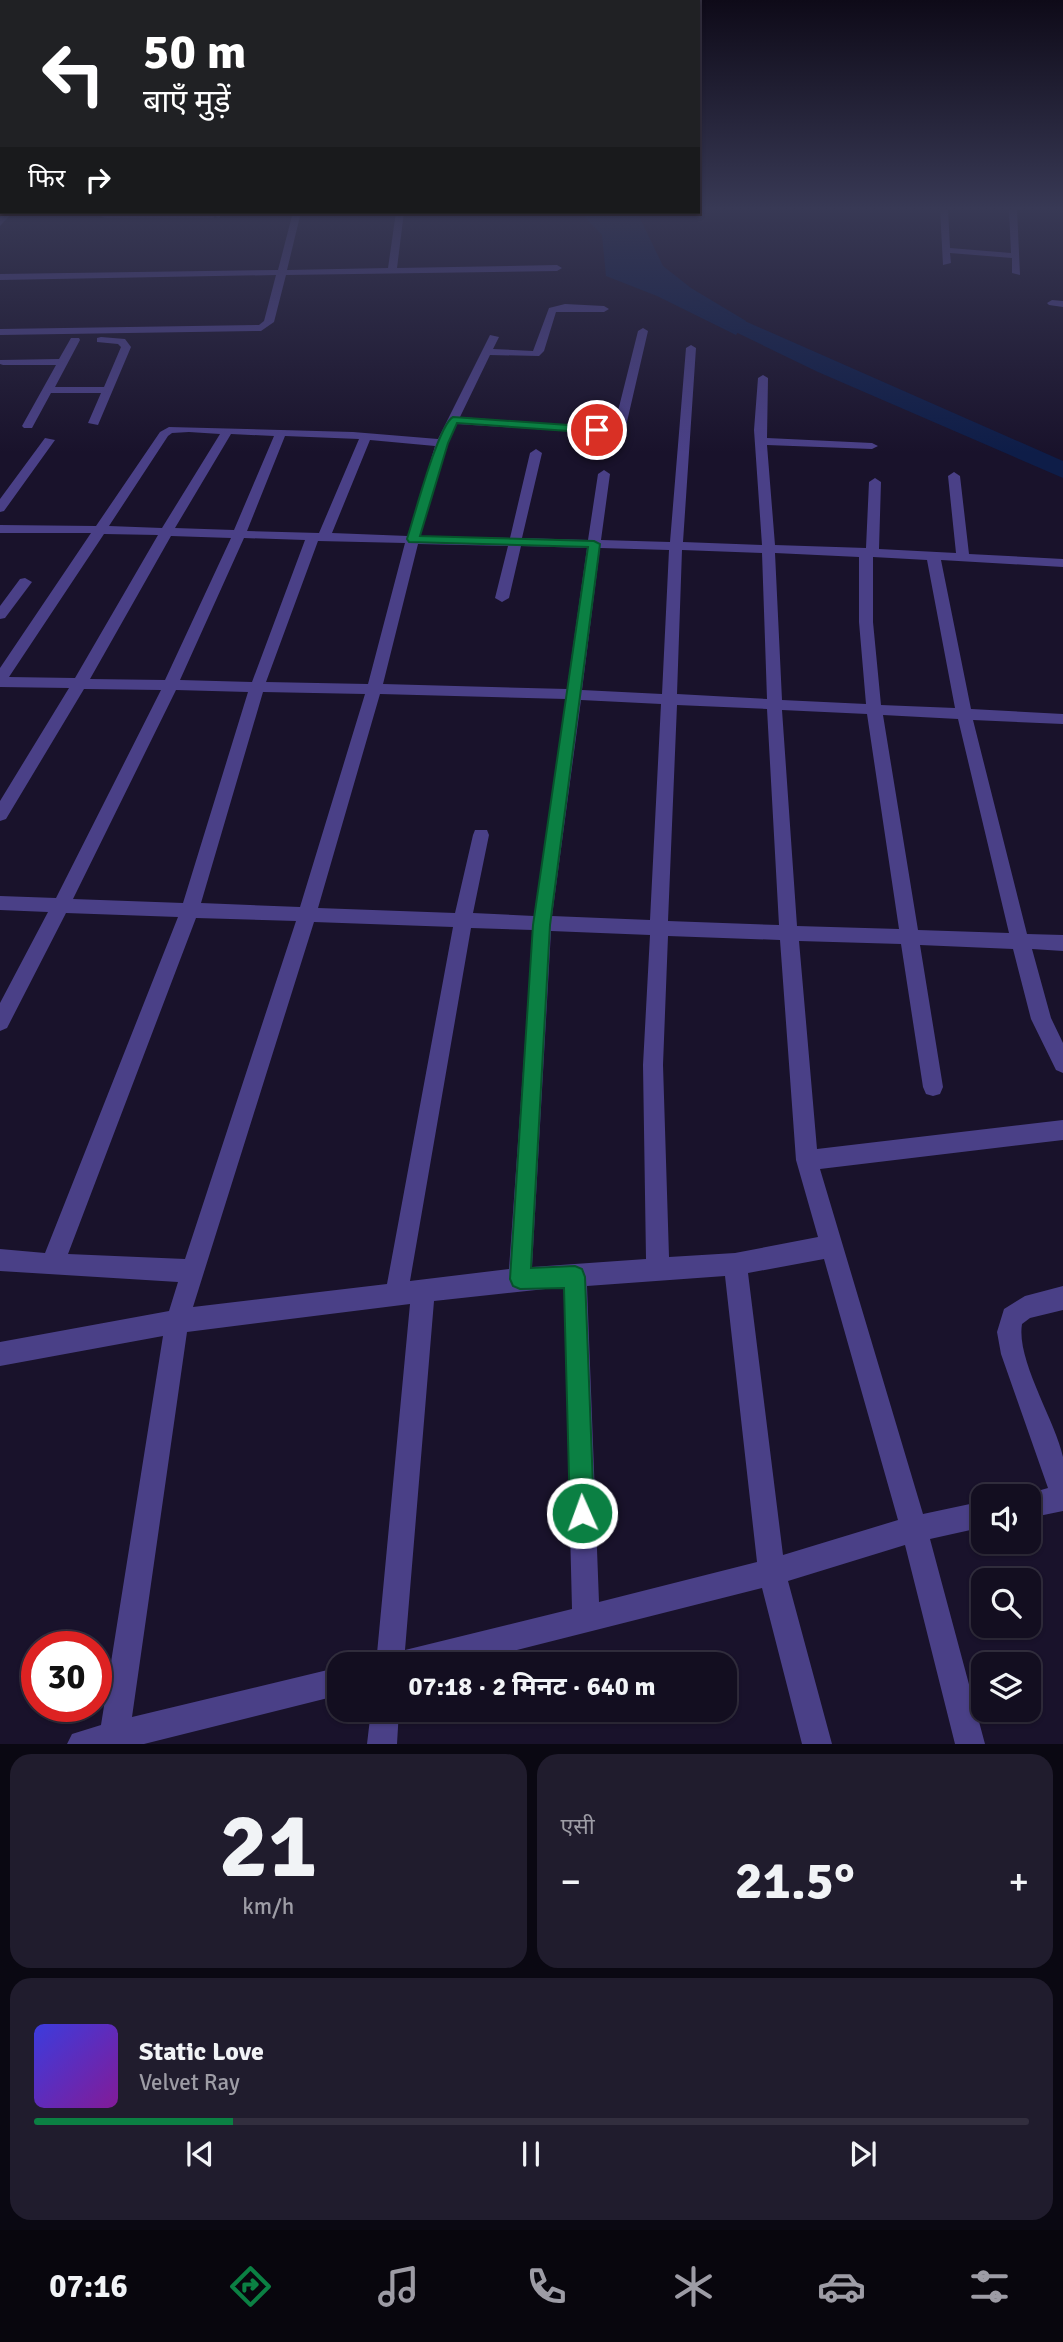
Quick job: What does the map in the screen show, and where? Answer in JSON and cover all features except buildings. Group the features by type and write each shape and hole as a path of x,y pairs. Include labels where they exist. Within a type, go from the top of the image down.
{"street":[{"path":"0,332 261,328 270,322 277,290"},
{"path":"114,1739 177,1321 307,915 374,690 413,539 442,443 490,345 535,354 539,351 552,310 565,307 604,309"},
{"path":"453,420 597,430 620,426 643,331"},
{"path":"0,340 114,340 125,343 126,347 94,423"},
{"path":"28,426 75,340"},
{"path":"658,1271 653,1065 676,546 691,348"},
{"path":"1,364 9,351"},
{"path":"1,364 63,362"},
{"path":"764,378 762,441 778,795 807,1160 914,1529 970,1744"},
{"path":"48,390 106,390"},
{"path":"0,680 164,434 178,429 228,430 366,436 442,443"},
{"path":"0,815 228,430"},
{"path":"0,1022 61,905 241,535 280,434"},
{"path":"52,1265 190,910 257,687 318,537 366,436"},
{"path":"0,509 50,440"},
{"path":"762,441 872,446"},
{"path":"502,598 536,453"},
{"path":"520,1279 542,925 604,474"},
{"path":"954,476 963,557"},
{"path":"875,482 866,622 874,709 912,938 933,1087"},
{"path":"0,529 101,528 241,535 933,554 1063,563"},
{"path":"933,554 964,714 1020,941 1041,1019 1063,1064"},
{"path":"0,615 25,582"},
{"path":"0,680 169,686 530,692 1063,719"},
{"path":"396,1296 463,920 481,835"},
{"path":"0,903 1063,943"},
{"path":"807,1160 1063,1130"},
{"path":"0,1354 177,1321 520,1279 735,1264 832,1246"},
{"path":"0,1260 193,1271"},
{"path":"735,1264 772,1572 817,1744"},
{"path":"575,1277 586,1618"},
{"path":"391,1652 423,1291"},
{"path":"1041,1502 1063,1496 1013,1354 1009,1332 1012,1317 1025,1308 1063,1298"},
{"path":"454,1652 772,1572 914,1529 971,1517"},
{"path":"82,1744 114,1739 327,1684"},
{"path":"382,1744 384,1722"}],"water":[{"path":"643,290 695,290 746,321 736,335"}],"waterway":[{"path":"697,306 826,367 1063,470"}],"route":[{"path":"582,1513 575,1277 520,1279 542,925 594,544 413,539 442,443 453,420 597,430"}]}
